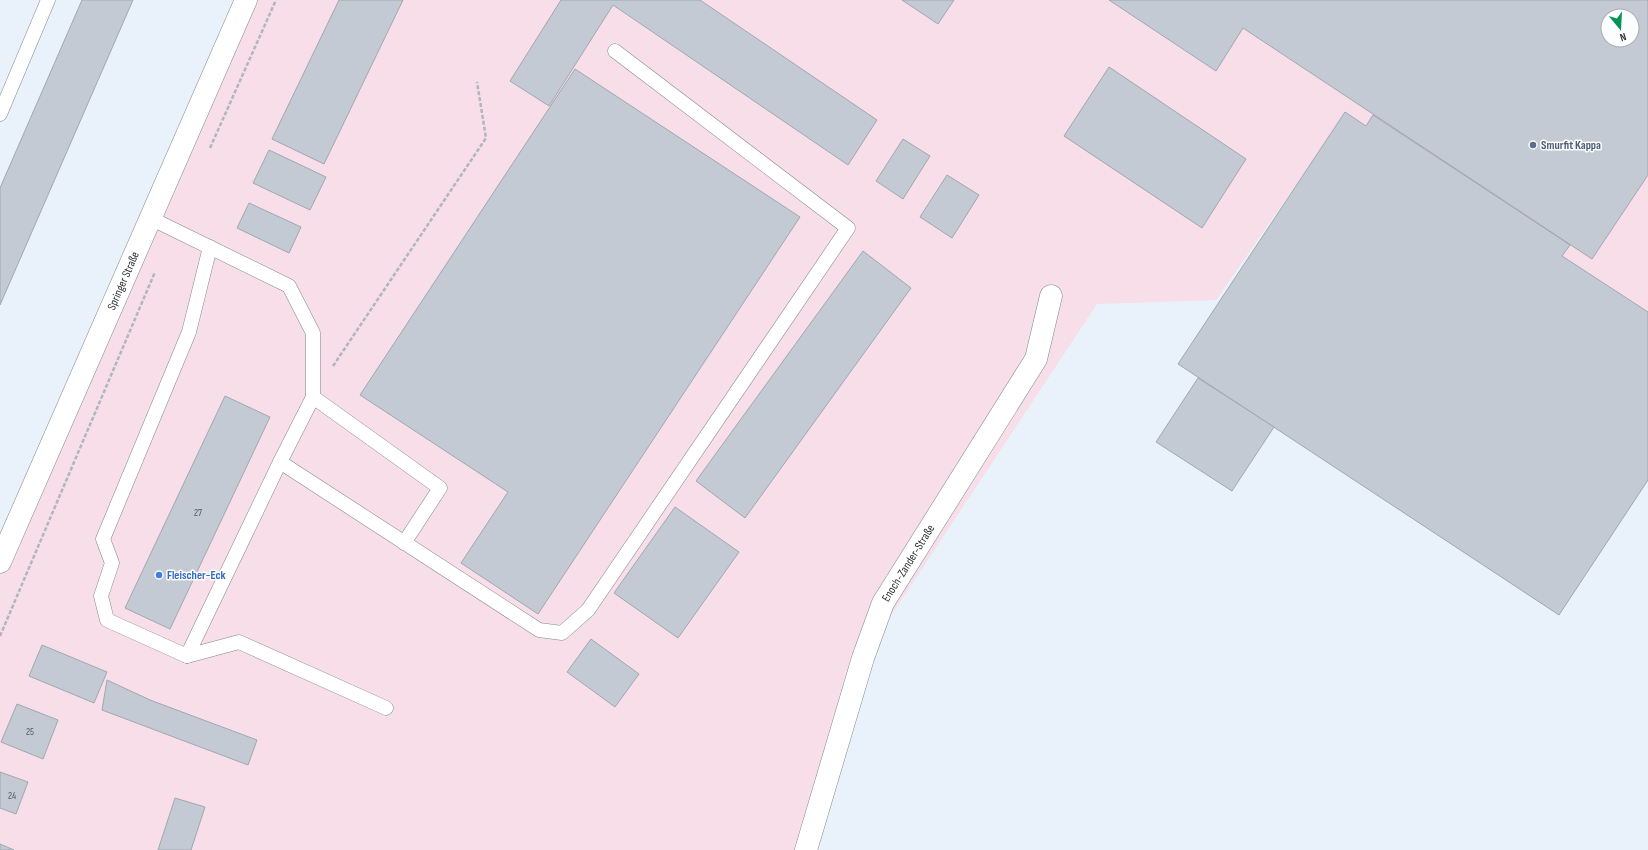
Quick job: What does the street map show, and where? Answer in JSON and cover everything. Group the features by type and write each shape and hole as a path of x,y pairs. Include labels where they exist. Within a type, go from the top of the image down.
{"street":[{"name":"Springer Straße","path":"0,562 246,0"},
{"name":"Enoch-Zander-Straße","path":"806,850 863,658 883,602 1036,359 1051,296"}],"lane":[{"path":"0,114 48,0"},
{"path":"280,462 539,630 562,633 588,610 848,228 616,51"},
{"path":"150,218 289,286 313,333 313,397 280,462 187,656"},
{"path":"210,247 189,332 103,539 112,563 101,596 108,620 187,656 239,642 386,708"},
{"path":"313,397 440,488 404,543"}],"path":[{"path":"208,151 276,0"},
{"path":"313,397 486,138 477,82"},
{"path":"0,636 158,265"}],"shaded area":[{"path":"246,0 1648,0 1648,386 1318,153 1216,300 1097,304 863,658 806,850 0,850 0,562"}],"building":[{"path":"82,0 133,0 0,305 0,188"},
{"path":"339,0 403,0 324,164 272,139"},
{"path":"561,0 700,0 877,120 848,165 613,5 549,106 510,81"},
{"path":"902,0 954,0 938,24"},
{"name":"Smurfit Kappa","path":"1109,0 1648,0 1648,175 1592,259 1243,28 1216,71"},
{"path":"1109,67 1246,159 1202,228 1064,136"},
{"path":"575,69 800,217 538,614 461,563 508,492 360,395"},
{"path":"1345,112 1366,126 1373,115 1570,245 1562,256 1648,312 1648,480 1559,615 1178,364"},
{"path":"903,139 930,156 903,199 876,181"},
{"path":"269,150 326,177 310,210 253,183"},
{"path":"947,175 979,195 952,238 920,217"},
{"path":"249,203 301,227 289,253 237,228"},
{"path":"863,251 911,288 745,518 696,481"},
{"path":"1198,378 1274,427 1232,491 1156,442"},
{"path":"225,396 270,417 170,629 125,608"},
{"path":"675,507 739,552 678,638 614,593"},
{"path":"591,639 639,674 615,707 567,672"},
{"path":"42,645 107,672 94,703 29,676"},
{"path":"107,680 150,700 257,740 248,765 102,710"},
{"path":"17,704 58,720 43,759 1,742"},
{"path":"0,772 28,782 16,814 0,808"},
{"path":"175,798 205,807 191,850 158,850"},
{"path":"0,844 14,850 0,850"}],"place":[{"name":"Smurfit Kappa","path":"1533,145"},
{"name":"Fleischer-Eck","path":"159,575"}]}
